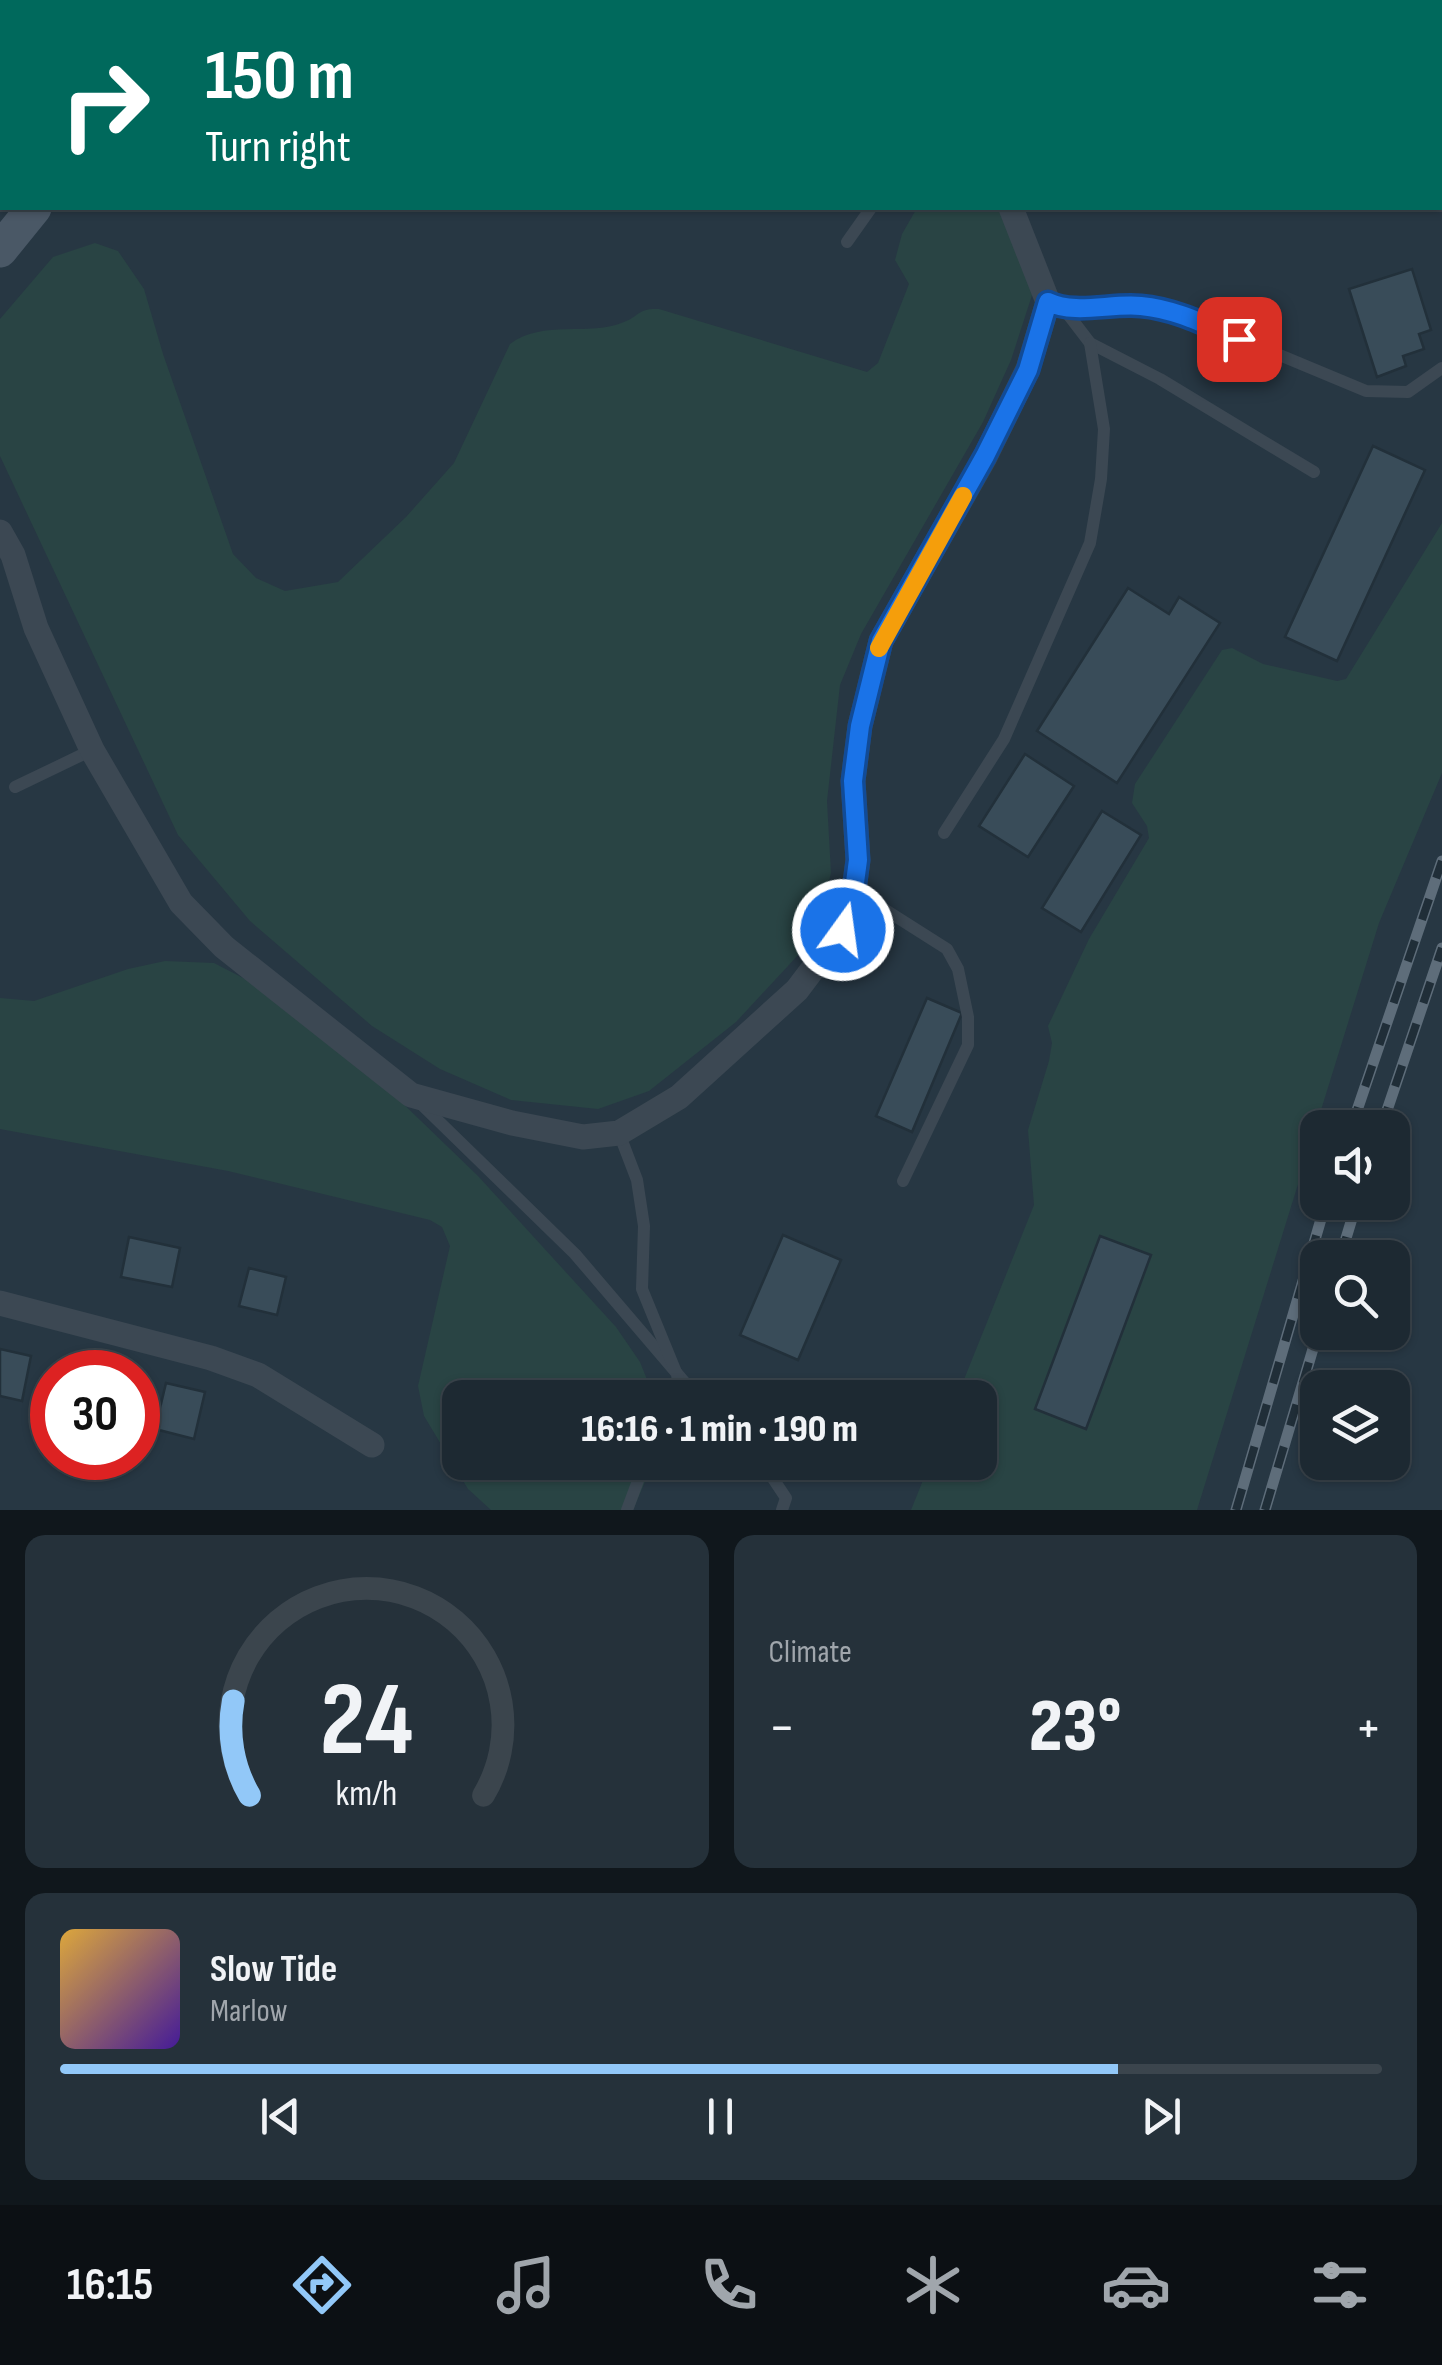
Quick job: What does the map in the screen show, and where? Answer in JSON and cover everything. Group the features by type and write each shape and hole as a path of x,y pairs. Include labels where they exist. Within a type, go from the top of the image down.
{"street":[{"path":"0,532 12,555 36,628 92,750 181,903 224,947 412,1095 458,1110 565,1134 583,1137 619,1133 679,1096 797,990 843,930 858,860 853,781 860,726 881,641 994,439 1056,305 1012,210"},
{"path":"0,1302 210,1358 258,1375 372,1445"}],"lane":[{"path":"848,242 871,210"},
{"path":"1056,305 1090,343 1160,379 1314,472"},
{"path":"1056,305 1141,306 1176,312 1366,391 1408,392 1442,368"},
{"path":"944,833 1004,739 1090,542 1101,479 1104,429 1090,343"},
{"path":"15,787 92,750"},
{"path":"854,890 947,949 958,969 968,1016 968,1044 903,1181"},
{"path":"412,1095 574,1254 681,1380"},
{"path":"619,1133 637,1180 644,1226 642,1289 677,1380"},
{"path":"626,1510 638,1480"},
{"path":"774,1480 786,1498 782,1510"}],"green space":[{"path":"916,210 1014,210 1034,289 1011,360 983,422 861,634 840,685 827,801 831,873 820,918 800,953 736,1022 649,1091 598,1109 511,1100 440,1069 372,1026 250,921 178,835 0,456 0,319 53,257 95,243 118,251 144,289 233,554 256,578 285,591 338,582 406,517 454,463 510,344 523,336 610,326 643,311 659,309 867,372 878,363 909,284 895,260 902,234"},
{"path":"1442,523 1442,773 1379,923 1321,1110 1300,1110 1300,1178 1197,1510 911,1510 923,1480 997,1480 997,1380 964,1380 1034,1205 1028,1130 1049,1061 1052,1043 1048,1026 1089,939 1149,838 1147,826 1132,803 1135,784 1222,650 1232,648 1263,664 1337,681 1346,679"},
{"path":"165,961 214,963 247,980 391,1092 478,1176 616,1327 647,1380 442,1380 442,1446 424,1416 418,1386 450,1246 442,1227 430,1220 228,1171 0,1129 0,998 34,1001 128,969"},
{"path":"463,1480 646,1480 633,1510 491,1510"}],"building":[{"path":"1412,269 1431,330 1419,334 1424,349 1403,356 1406,366 1377,377 1349,289"},
{"path":"1373,446 1425,470 1337,661 1285,637"},
{"path":"1128,588 1169,614 1179,597 1220,623 1117,783 1037,731"},
{"path":"1025,754 1074,786 1028,857 979,826"},
{"path":"1102,811 1141,835 1081,932 1042,908"},
{"path":"927,998 962,1013 912,1132 876,1116"},
{"path":"783,1235 841,1260 798,1360 740,1335"},
{"path":"1100,1236 1151,1255 1086,1429 1035,1409"},
{"path":"129,1237 180,1248 172,1287 121,1277"},
{"path":"249,1268 286,1277 277,1315 239,1306"},
{"path":"0,1349 30,1356 22,1401 0,1396"},
{"path":"166,1383 205,1392 194,1439 160,1430"}],"railway":[{"path":"1357,1110 1442,861"},
{"path":"1387,1110 1442,948"},
{"path":"1236,1510 1321,1220"},
{"path":"1345,1240 1352,1220"},
{"path":"1265,1510 1313,1350"}],"slow traffic":[{"path":"879,648 963,496"}],"route":[{"path":"843,930 858,860 853,781 860,726 881,641 985,456 1028,370 1048,302 1064,309 1141,306 1176,312 1239,339"}]}
